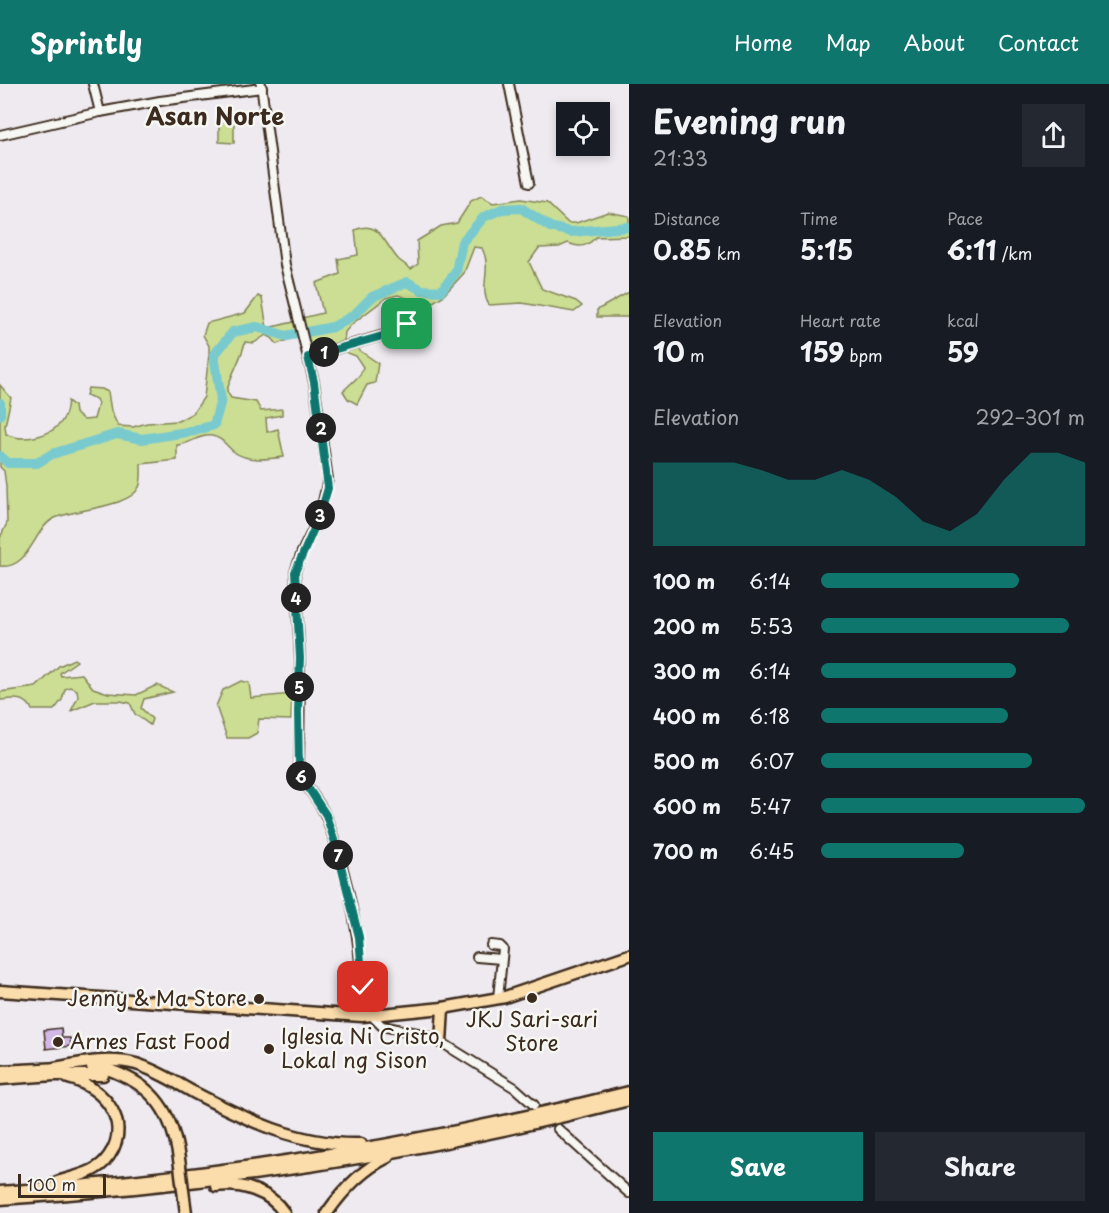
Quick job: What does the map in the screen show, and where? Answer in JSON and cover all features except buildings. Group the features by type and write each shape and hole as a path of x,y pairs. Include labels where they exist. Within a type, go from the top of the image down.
{"highway":[{"path":"0,992 367,1016 443,1008 498,998 629,955"},
{"path":"441,1042 443,1008"},
{"path":"0,1079 54,1071 97,1060 135,1064 256,1123 305,1140 402,1147"},
{"path":"0,1071 95,1074 130,1085 158,1110 169,1134 186,1213"},
{"path":"34,1190 92,1171 104,1162 112,1149 116,1136 114,1112 108,1100 93,1087 54,1071"},
{"path":"0,1192 278,1164 402,1147 629,1092"},
{"path":"0,1199 180,1185 279,1172 552,1120 629,1100"},
{"path":"327,1213 368,1168 402,1147"},
{"path":"180,1185 247,1188 259,1192 276,1203 284,1213"},
{"path":"181,1213 182,1198"}],"street":[{"path":"93,84 100,112"},
{"path":"509,84 530,183"},
{"path":"0,135 100,112 262,86 285,265 314,382 328,488 320,515 295,572 300,643 298,712 300,772 326,815 336,846 359,937 367,1016 382,1026 422,1034 441,1042 514,1088 534,1105"},
{"path":"308,357 399,331 407,324 412,312"},
{"path":"491,945 502,948 498,998"},
{"path":"477,957 501,959"},
{"path":"558,1129 629,1193"}],"green space":[{"path":"219,115 234,115 234,143 219,142"},
{"path":"481,196 493,203 521,199 547,203 568,223 576,223 608,212 629,216 629,236 596,237 583,246 568,243 559,247 539,248 529,262 542,289 576,301 582,306 574,312 522,303 489,305 485,292 485,256 482,248 474,247 464,273 443,296 433,302 423,304 398,295 386,298 345,332 344,340 378,363 375,383 367,385 357,404 348,399 343,391 360,375 363,367 356,356 327,345 311,351 302,318 323,313 316,283 340,274 338,259 358,255 355,230 363,227 370,228 381,235 399,260 411,269 418,264 417,241 441,226 457,223 471,201"},
{"path":"629,292 629,317 597,317 597,310"},
{"path":"258,296 262,298 267,328 294,322 298,336 277,344 266,335 254,343 245,342 227,391 231,398 256,402 261,411 282,409 282,415 266,418 267,432 278,429 284,457 258,459 245,457 234,452 219,438 212,436 177,445 177,460 141,464 140,485 134,494 113,504 53,519 46,524 25,556 10,566 0,566 0,538 7,523 6,486 4,471 0,467 0,385 11,398 5,426 6,434 13,437 22,438 48,433 61,422 67,410 68,401 74,406 75,413 84,420 94,419 98,404 96,399 86,395 88,388 108,392 111,411 118,426 133,427 147,423 178,421 193,413 204,397 209,346 203,335 207,323 245,313"},
{"path":"74,659 77,661 60,673 61,676 82,674 93,688 108,693 136,695 157,685 173,692 144,699 141,708 152,719 150,725 135,714 130,703 120,701 95,701 71,711 78,697 77,690 70,687 65,689 62,700 54,710 32,710 27,702 19,699 0,700 0,692 36,687 59,666"},
{"path":"241,681 249,683 251,698 292,694 291,720 259,719 257,733 248,738 227,738 216,706 223,690"}],"waterway":[{"path":"0,456 8,463 37,463 52,454 117,434 142,439 194,431 214,425 221,400 214,355 233,332 257,327 286,336 333,327 354,315 372,297 407,282 422,290 441,291 456,272 462,242 484,217 502,209 521,208 550,227 571,232 629,227"},
{"path":"0,403 0,415"}],"place":[{"name":"JKJ Sari-sari Store","path":"532,998"},
{"name":"Jenny & Ma Store","path":"259,999"},
{"name":"Arnes Fast Food","path":"58,1042"},
{"name":"Iglesia Ni Cristo, Lokal ng Sison","path":"269,1049"}],"district":[{"name":"Asan Norte","path":"215,117"}],"route":[{"path":"363,987 359,937 336,846 326,815 303,780 299,767 300,643 295,572 320,515 328,488 314,382 308,357 393,333 407,324"}]}
